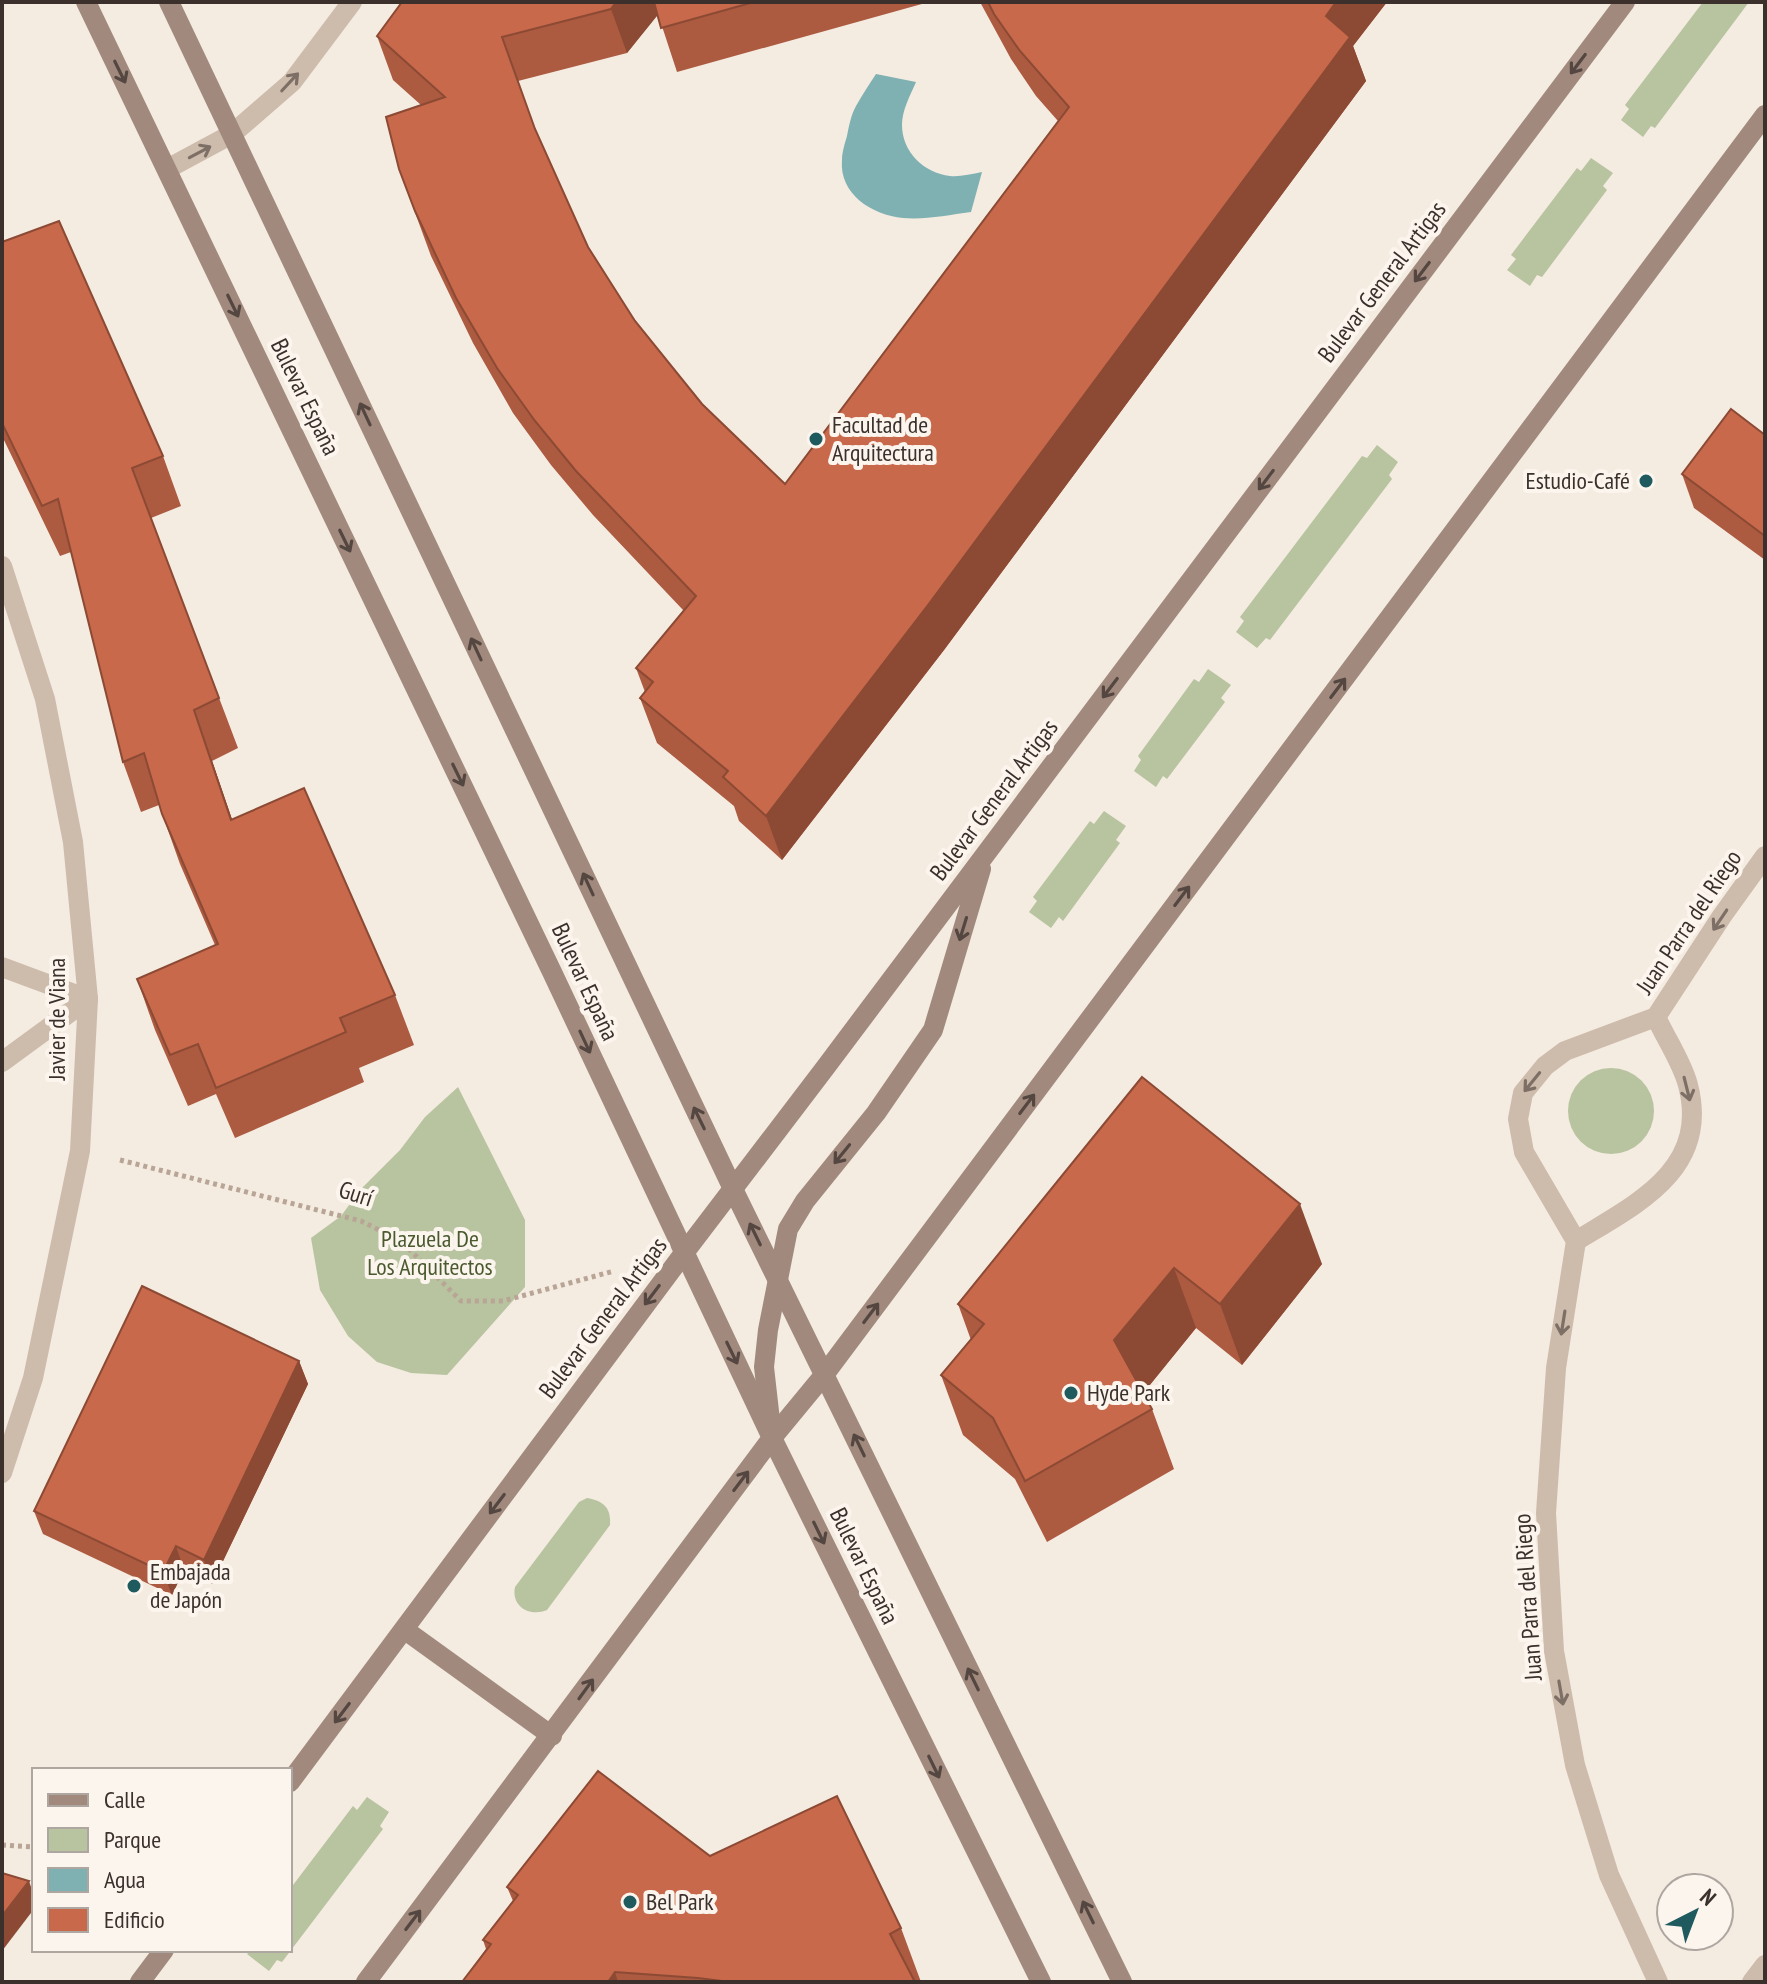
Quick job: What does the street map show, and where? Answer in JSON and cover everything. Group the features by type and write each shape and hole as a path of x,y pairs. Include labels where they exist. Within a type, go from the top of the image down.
{"main road":[{"name":"Bulevar España","path":"86,2 772,1438 1041,1982"},
{"name":"Bulevar España","path":"169,2 733,1189 1122,1982"},
{"name":"Bulevar General Artigas","path":"292,1779 1625,2"},
{"path":"366,1982 772,1438 824,1375 1765,115"},
{"path":"772,1438 764,1367 788,1229 805,1201 876,1113 933,1030 986,854"},
{"path":"405,1630 552,1736"},
{"path":"140,1982 162,1952"}],"street":[{"path":"167,169 232,134 292,82 352,2"},
{"name":"Javier de Viana","path":"2,566 45,699 73,842 88,999 80,1151 33,1378 2,1473"},
{"name":"Juan Parra del Riego","path":"1658,1982 1609,1875 1600,1848 1575,1765 1554,1651 1546,1513 1556,1368 1576,1241 1524,1152 1518,1119 1523,1093 1545,1066 1565,1051 1656,1017 1765,856"},
{"path":"2,967 88,999"},
{"path":"2,1062 88,999"},
{"name":"Juan Parra del Riego","path":"1576,1241 1642,1200 1669,1177 1690,1140 1692,1116 1687,1083 1656,1017"},
{"path":"1752,1982 1765,1965"}],"path":[{"name":"Gurí","path":"80,1151 361,1221 401,1241 461,1301 503,1301 684,1253"},
{"path":"2,1845 32,1847"}],"green space":[{"path":"1703,2 1749,2 1655,128 1651,126 1643,137 1621,120 1629,109 1625,105"},
{"path":"1591,158 1613,173 1603,186 1607,190 1542,277 1537,275 1530,286 1507,270 1516,259 1511,255 1577,168 1581,171"},
{"path":"1377,445 1398,462 1389,475 1392,479 1270,640 1266,638 1257,648 1236,632 1244,621 1240,617 1362,456 1367,458"},
{"path":"1208,669 1231,685 1221,698 1225,702 1167,779 1163,776 1156,787 1134,771 1141,760 1138,756 1194,679 1199,682"},
{"path":"1104,811 1126,826 1116,840 1120,843 1063,921 1059,917 1051,928 1029,912 1037,901 1033,897 1090,821 1094,824"},
{"path":"1611,1068 1635,1075 1647,1087 1654,1111 1647,1135 1635,1147 1611,1154 1587,1147 1575,1135 1568,1111 1575,1087 1587,1075"},
{"name":"Plazuela De Los Arquitectos","path":"458,1087 525,1220 525,1287 447,1375 411,1373 377,1362 348,1336 320,1290 311,1238 341,1216 425,1117"},
{"path":"587,1498 605,1506 610,1525 547,1610 534,1612 523,1609 516,1600 515,1587 579,1502"},
{"path":"367,1797 389,1812 380,1826 383,1829 292,1949 292,1886 353,1806 357,1810"},
{"path":"290,1952 282,1962 277,1960 269,1971 247,1954"}],"water":[{"path":"876,74 916,82 905,108 902,125 906,144 916,160 932,171 950,176 982,172 971,212 903,218 869,207 852,193 842,172 843,151 854,109"}],"building":[{"path":"402,2 616,2 611,9 502,37 535,129 588,247 635,321 702,404 785,484 1069,107 1020,51 988,2 1336,2 1326,16 1350,37 928,605 766,816 723,777 728,771 640,698 653,682 636,668 696,596 576,471 535,421 497,368 456,298 415,211 399,169 386,117 445,97 377,36"},
{"path":"654,2 754,2 661,28"},
{"path":"59,221 163,456 132,468 219,698 194,710 231,820 304,788 395,995 340,1018 346,1032 216,1088 198,1044 170,1055 137,979 218,944 162,814 144,753 123,762 58,499 42,506 2,423 2,242"},
{"path":"1731,409 1765,435 1765,536 1682,474"},
{"path":"1142,1077 1300,1204 1220,1304 1174,1268 1114,1340 1152,1409 1025,1481 993,1418 941,1375 984,1324 958,1304"},
{"path":"142,1286 299,1361 204,1560 176,1546 163,1572 34,1511"},
{"path":"598,1771 710,1856 837,1796 901,1928 890,1934 915,1982 730,1982 615,1972 608,1982 462,1982 491,1944 483,1940 518,1895 507,1887"},
{"path":"2,1873 29,1881 2,1916"}],"place":[{"name":"Facultad de Arquitectura","path":"816,439"},
{"name":"Estudio-Café","path":"1646,481"},
{"name":"Hyde Park","path":"1071,1393"},
{"name":"Embajada de Japón","path":"134,1586"},
{"name":"Bel Park","path":"630,1902"}]}
